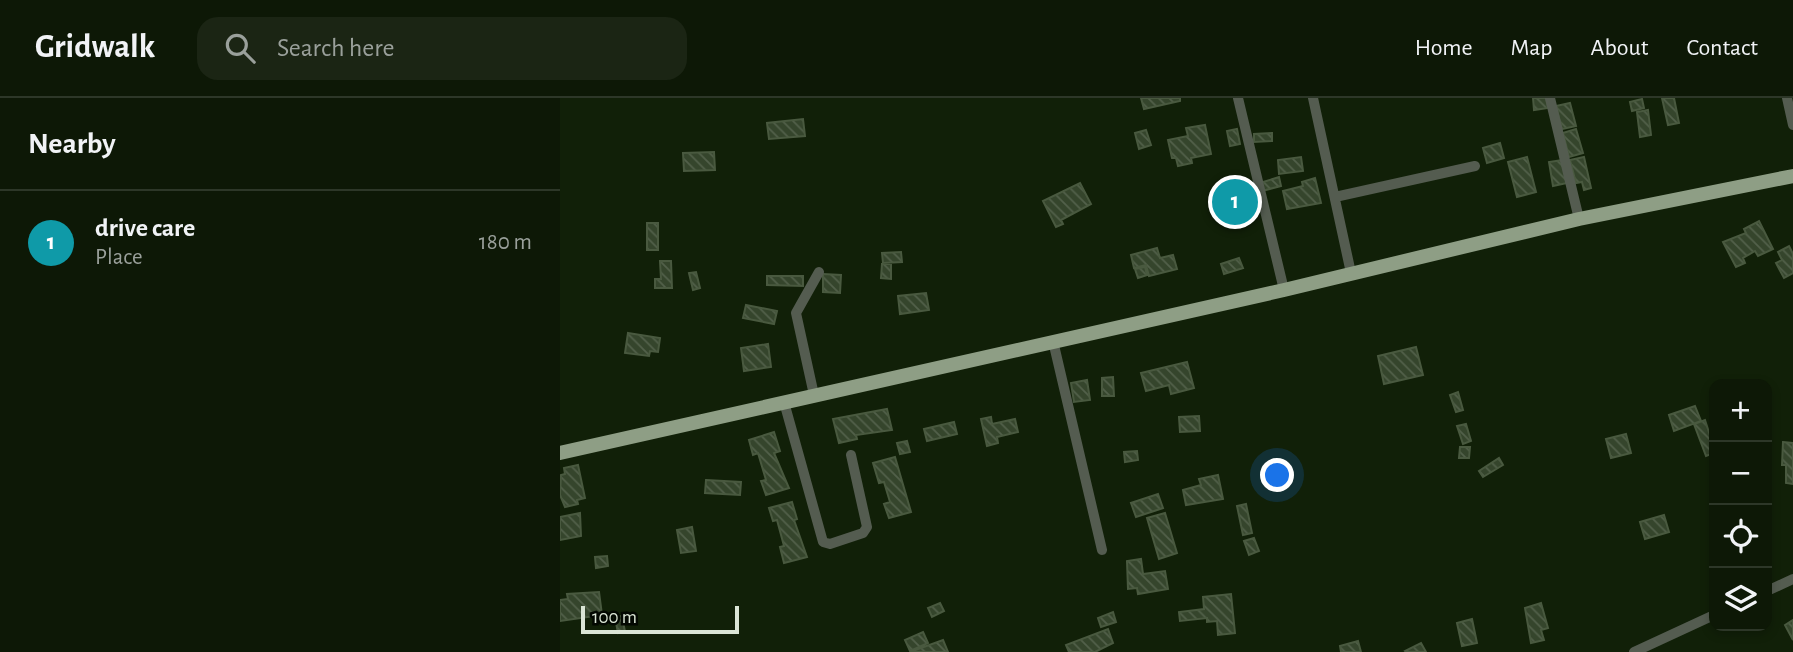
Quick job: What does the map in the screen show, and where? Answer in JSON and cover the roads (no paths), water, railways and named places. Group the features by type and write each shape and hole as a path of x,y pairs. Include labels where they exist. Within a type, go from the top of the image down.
{"main road":[{"path":"560,453 1284,290 1579,219 1793,176"}],"street":[{"path":"1238,98 1284,290"},
{"path":"1313,98 1351,273"},
{"path":"1550,98 1579,219"},
{"path":"1787,98 1793,125"},
{"path":"1335,197 1475,166"},
{"path":"814,395 796,313 819,272"},
{"path":"1053,341 1102,550"},
{"path":"784,402 823,542 830,544 863,533 867,527 851,455"},
{"path":"1772,589 1793,579"},
{"path":"1634,652 1709,617"}],"place":[{"name":"drive care","path":"1235,202"}]}
